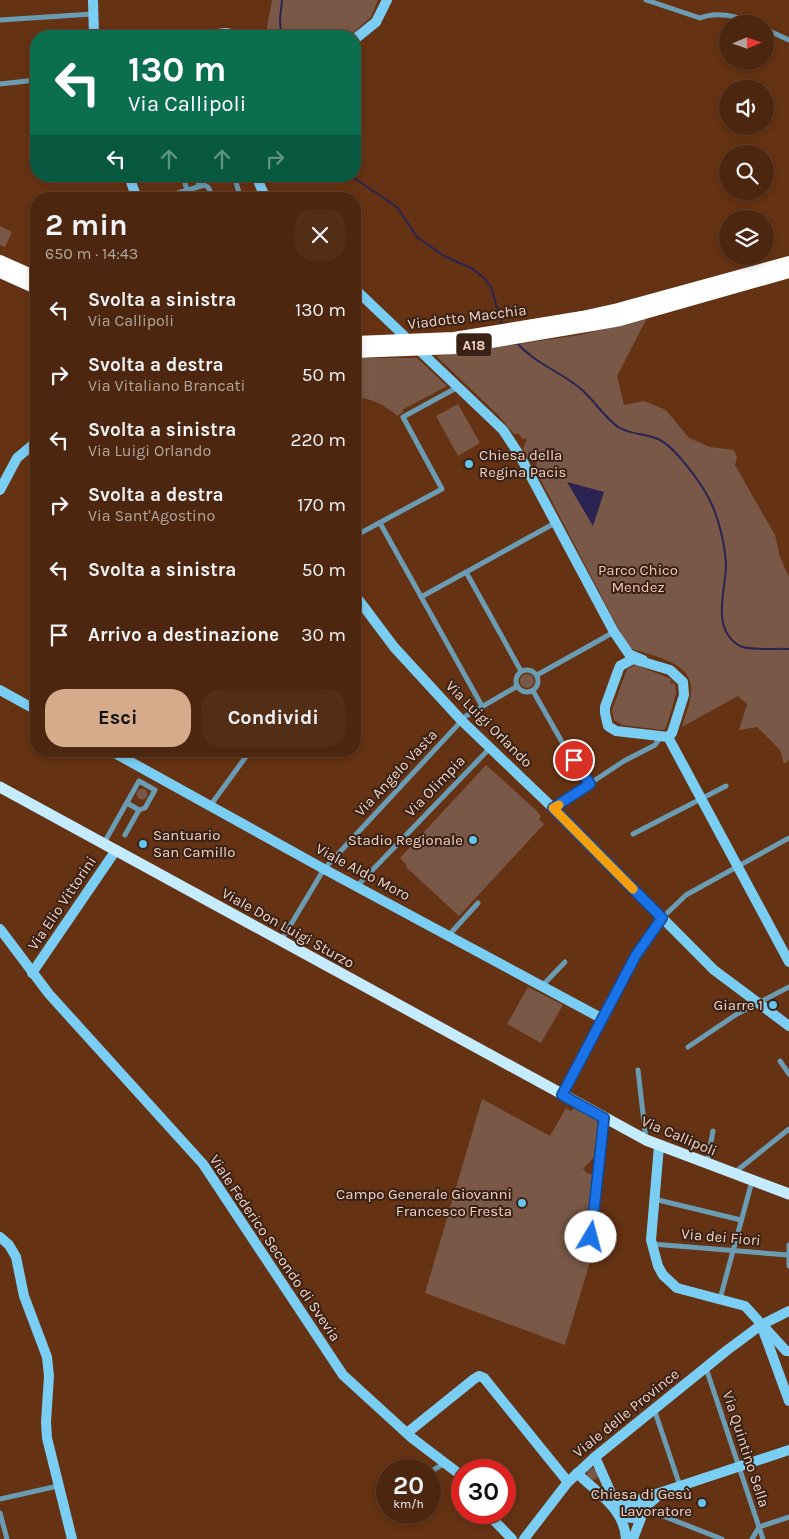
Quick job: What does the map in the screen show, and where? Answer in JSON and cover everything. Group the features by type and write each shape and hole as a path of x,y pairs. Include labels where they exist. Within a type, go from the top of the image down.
{"highway":[{"path":"0,261 30,274"},
{"name":"A18","path":"587,321 618,310 789,262"},
{"path":"0,272 30,285"},
{"name":"A18","path":"587,321 620,320 789,272"},
{"name":"Viadotto Macchia","path":"361,342 454,338 587,321"},
{"name":"Viadotto Macchia","path":"361,352 456,348 587,321"}],"main road":[{"name":"Viale Don Luigi Sturzo","path":"0,787 562,1095"},
{"name":"Via Callipoli","path":"562,1095 646,1140 789,1194"}],"street":[{"path":"92,0 94,30"},
{"path":"361,34 376,22 387,0"},
{"path":"646,0 700,18 709,14 722,15"},
{"path":"0,20 93,14"},
{"path":"774,33 789,40"},
{"path":"0,84 30,81"},
{"path":"184,182 187,190"},
{"path":"198,186 199,182"},
{"path":"181,192 204,185 208,187 210,192"},
{"path":"361,295 493,420 513,444 614,632 628,654 670,670 683,682 684,695 672,733 664,740 624,761 553,808"},
{"path":"361,533 442,489 403,417 459,387"},
{"path":"0,488 17,458 30,447"},
{"path":"380,523 482,706"},
{"path":"421,597 555,523"},
{"path":"466,572 521,671"},
{"name":"Via Luigi Orlando","path":"361,605 394,647 462,721 553,808 714,970 789,1026"},
{"path":"614,632 622,653 620,666 606,707 605,713 608,726 616,731 664,740 703,798 789,962"},
{"path":"537,675 614,632"},
{"path":"620,666 633,659 643,660"},
{"path":"527,669 537,675 537,687 532,691 521,691 516,687 517,675 521,671 527,669"},
{"name":"Via Angelo Vasta","path":"281,941 324,869 462,721 482,706 516,687"},
{"path":"0,690 30,707"},
{"path":"532,691 590,784"},
{"name":"Via Olimpia","path":"357,886 490,747"},
{"name":"Viale Aldo Moro","path":"129,757 210,806 601,1018"},
{"path":"210,806 246,757"},
{"path":"104,843 138,782 155,790 145,808 139,810 125,835"},
{"path":"633,834 726,786"},
{"path":"127,803 139,810"},
{"path":"562,1095 601,1018 636,955 662,918 686,895 789,838"},
{"name":"Via Elio Vittorini","path":"32,973 116,850"},
{"path":"449,935 478,903"},
{"name":"Viale Federico Secondo di Svevia","path":"0,929 32,973 69,1018 207,1170 343,1375 407,1433 451,1467"},
{"path":"542,986 565,962"},
{"path":"688,1047 757,1003 789,987"},
{"path":"780,1061 789,1074"},
{"path":"638,1070 646,1140"},
{"path":"601,1258 592,1247 591,1237 604,1118"},
{"path":"707,1164 714,1131"},
{"path":"734,1174 788,1132"},
{"path":"660,1146 654,1199 652,1244 663,1275 677,1288 745,1306 787,1351"},
{"path":"720,1299 752,1180"},
{"path":"654,1199 741,1220"},
{"path":"0,1237 9,1245 16,1257 23,1292 48,1364 46,1430 72,1539"},
{"name":"Via dei Fiori","path":"652,1244 788,1255"},
{"path":"789,1245 789,1266"},
{"name":"Viale delle Province","path":"524,1539 577,1473 654,1409 761,1325 789,1311"},
{"path":"761,1325 789,1401"},
{"path":"776,1364 778,1352 787,1351"},
{"name":"Via Quintino Sella","path":"706,1368 763,1539"},
{"path":"407,1433 479,1376 484,1378 568,1482"},
{"path":"654,1409 680,1487"},
{"path":"626,1514 625,1508 630,1502 789,1450"},
{"path":"596,1457 614,1500 630,1502 639,1507 641,1511 722,1539"},
{"path":"441,1465 445,1462"},
{"path":"577,1473 615,1509 622,1519 626,1539"},
{"path":"0,1500 58,1486"},
{"path":"615,1509 632,1517 641,1511 652,1499 664,1492"},
{"path":"632,1539 641,1511"},
{"path":"0,1513 7,1539"},
{"path":"752,1539 759,1527 789,1517"},
{"path":"498,1524 512,1539"}],"green space":[{"path":"272,0 378,0 371,17 357,30 267,30"},
{"path":"0,226 12,232 5,247 0,245"},
{"name":"Parco Chico Mendez","path":"647,318 617,376 624,405 644,401 666,410 689,438 710,447 734,450 737,457 735,465 775,535 780,557 789,577 789,760 784,764 780,750 757,727 739,730 747,704 738,696 682,727 691,692 690,682 686,674 670,662 632,649 627,645 535,469 537,463 530,461 523,449 527,439 521,438 520,434 514,434 498,415 436,356 580,335"},
{"path":"361,358 417,358 447,386 402,410 403,412 397,416 388,408 361,398"},
{"path":"458,404 480,443 458,456 436,416"},
{"path":"636,665 669,678 672,680 670,681 671,684 675,683 676,694 666,728 663,730 622,725 614,720 612,710 627,669"},
{"path":"524,674 530,674 534,681 530,688 524,688 520,684 520,678"},
{"name":"Stadio Regionale","path":"486,765 536,810 541,816 539,819 544,824 459,916 406,867 407,865 400,858"},
{"path":"140,789 144,789 147,794 146,798 140,799 137,796 137,792"},
{"path":"528,987 563,1005 541,1043 507,1024"},
{"name":"Campo Generale Giovanni Francesco Fresta","path":"482,1099 550,1136 566,1108 571,1111 575,1108 597,1120 601,1128 598,1153 583,1169 587,1173 597,1176 590,1231 585,1233 583,1241 589,1243 592,1255 565,1345 425,1293"},
{"path":"591,1468 595,1468 599,1474 595,1480 591,1480 587,1476 587,1472"}],"shaded area":[{"path":"567,482 604,492 593,526"}],"waterway":[{"path":"281,30 282,0"},
{"path":"360,182 397,207 417,237 444,256 473,269 484,278 491,287 502,325"},
{"path":"516,342 539,362 581,389 618,427 658,439 671,448 698,480 707,495 720,529 726,565 722,608 725,630 731,639 744,648 789,649"}],"slow traffic":[{"path":"559,805 553,808 633,889"}],"place":[{"name":"Chiesa della Regina Pacis","path":"469,464"},
{"name":"Stadio Regionale","path":"473,840"},
{"name":"Santuario San Camillo","path":"143,844"},
{"name":"Giarre 1","path":"773,1005"},
{"name":"Campo Generale Giovanni Francesco Fresta","path":"522,1203"},
{"name":"Chiesa di Gesù Lavoratore","path":"702,1503"}],"route":[{"path":"574,760 590,784 553,808 662,918 636,955 601,1018 562,1095 604,1118 591,1237"}]}
